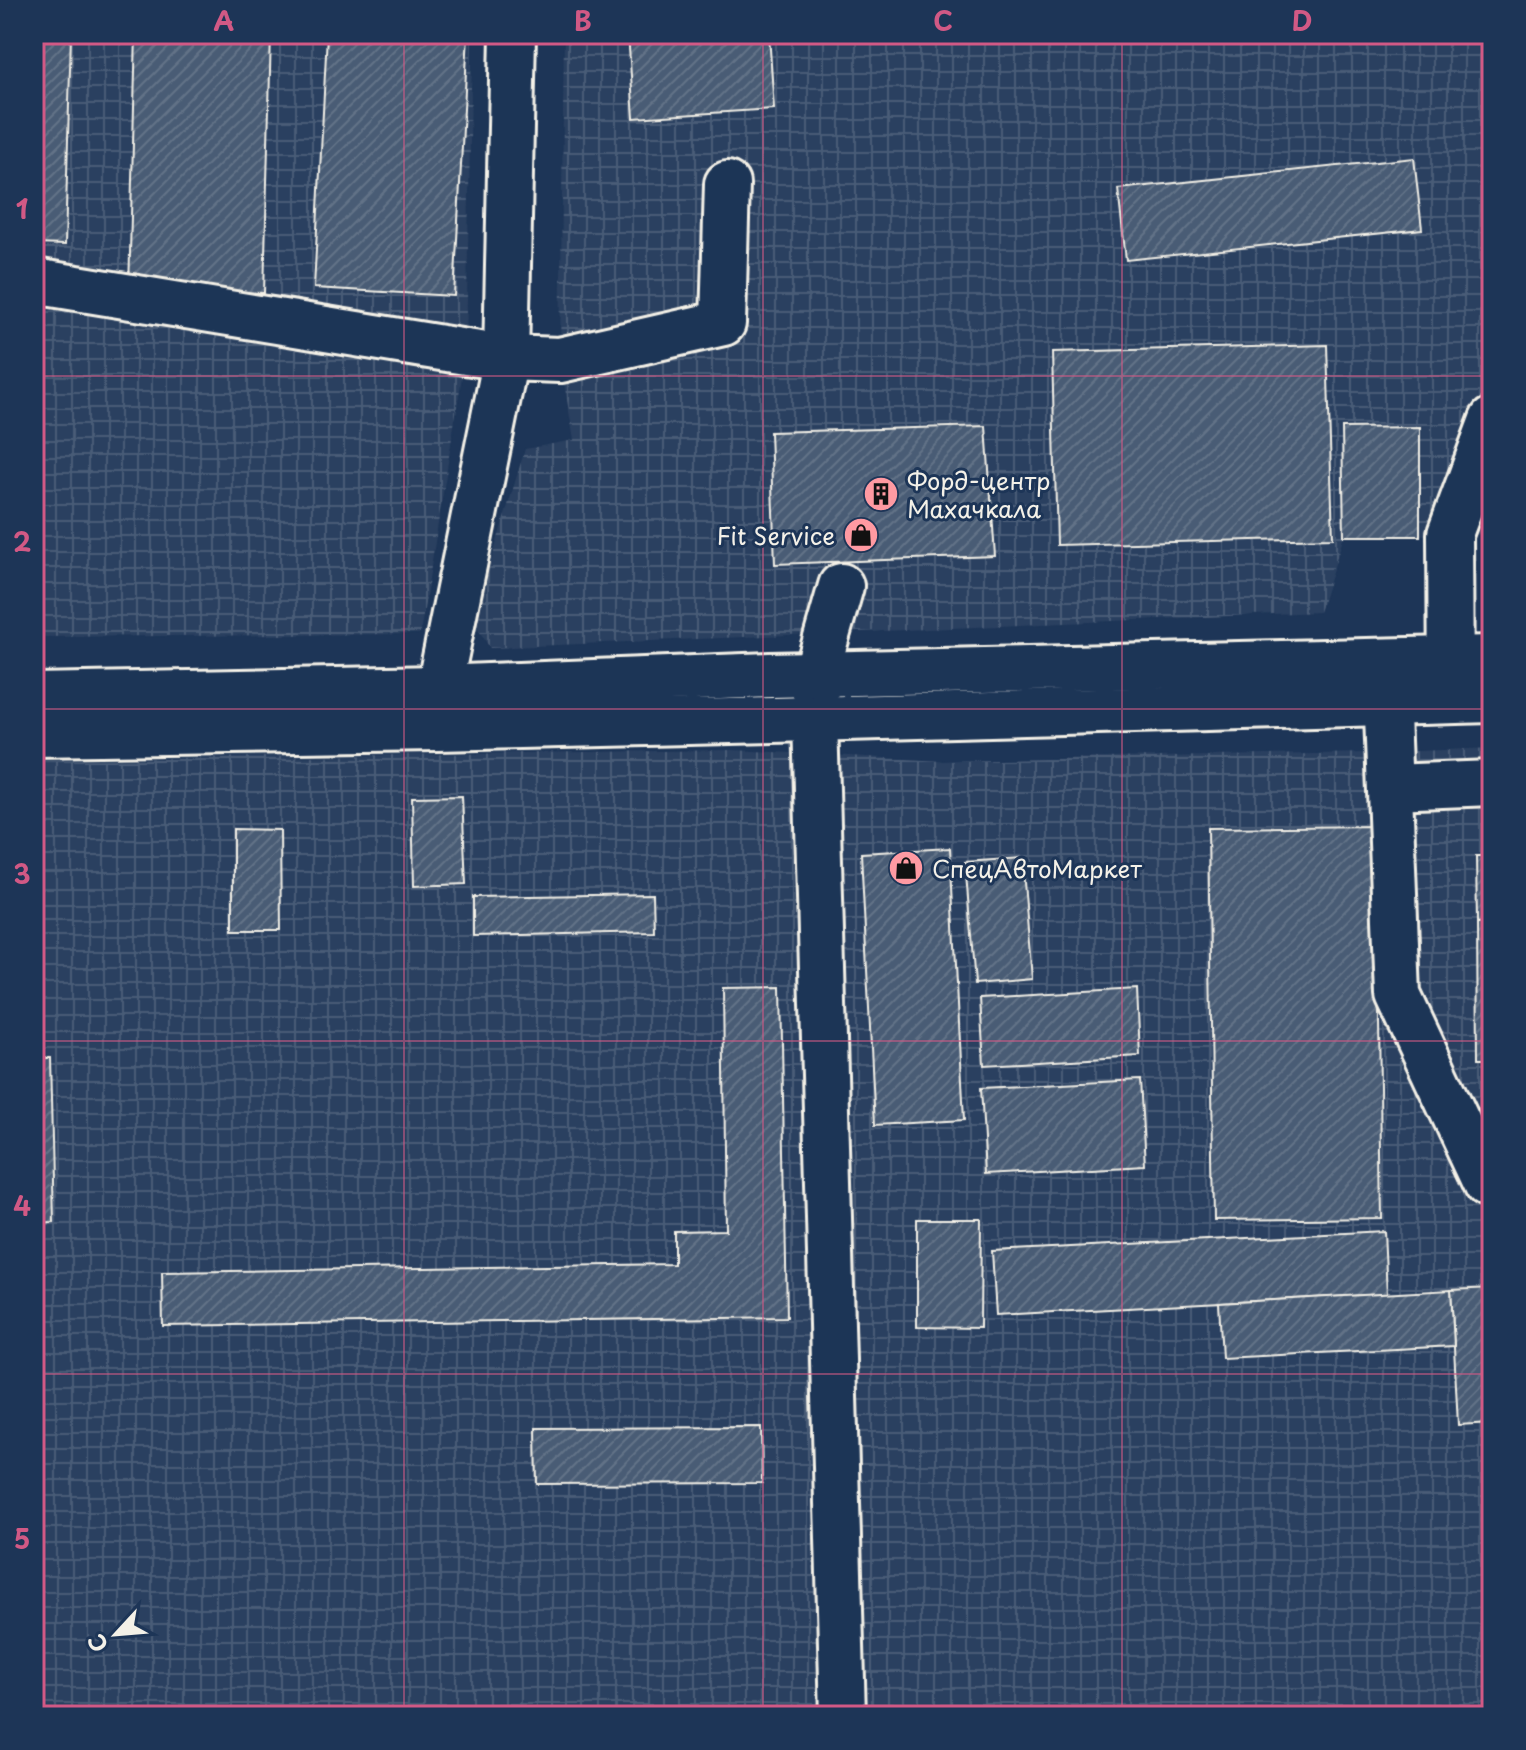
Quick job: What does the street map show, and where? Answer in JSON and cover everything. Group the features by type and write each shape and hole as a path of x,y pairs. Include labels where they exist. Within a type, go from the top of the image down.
{"main road":[{"path":"438,708 506,358 513,34"},
{"path":"34,281 506,358 560,360 723,323 727,184"},
{"path":"34,734 438,708 816,674 1386,682 1471,680 1450,534 1492,420"},
{"path":"841,586 816,674 815,719 843,1716"},
{"path":"34,696 815,719 1386,682"},
{"path":"1386,682 1398,995 1487,1185 1492,1186"},
{"path":"1391,787 1492,783"}],"shaded area":[{"path":"34,34 472,34 466,352 420,634 34,637"},
{"path":"564,34 1492,34 1492,534 1344,536 1319,612 490,648 473,621 525,449 574,440 560,360"},
{"path":"1492,748 1492,1716 34,1716 34,760 733,750 943,761"}],"building":[{"path":"34,34 71,34 65,245 34,244"},
{"path":"136,34 271,34 264,293 129,289"},
{"path":"327,34 468,34 454,296 314,288"},
{"path":"628,34 769,34 774,109 634,118"},
{"path":"1414,158 1422,229 1126,260 1118,189"},
{"path":"1327,345 1333,538 1057,545 1052,352"},
{"name":"Форд-центр Махачкала","path":"986,426 995,556 775,564 770,432"},
{"path":"1420,427 1420,536 1344,536 1342,428"},
{"path":"1488,502 1492,502 1492,534 1486,534"},
{"path":"462,796 466,884 414,886 412,797"},
{"path":"1376,826 1382,1218 1214,1220 1208,828"},
{"path":"233,829 280,830 281,930 233,930"},
{"path":"950,848 964,1120 875,1125 861,853"},
{"path":"1476,856 1492,856 1492,922 1477,923"},
{"path":"1022,858 1032,979 975,984 965,862"},
{"path":"653,894 654,932 473,936 473,897"},
{"path":"1492,922 1492,1059 1478,1059 1477,923"},
{"path":"781,987 787,1317 163,1326 162,1272 674,1264 674,1231 726,1230 723,988"},
{"path":"1137,989 1140,1056 984,1065 980,998"},
{"path":"34,1058 50,1058 54,1222 34,1223"},
{"path":"1140,1080 1145,1165 986,1174 981,1088"},
{"path":"917,1219 981,1219 980,1328 917,1327"},
{"path":"1384,1231 1387,1294 996,1315 992,1251"},
{"path":"1492,1288 1492,1423 1458,1425 1451,1290"},
{"path":"1451,1290 1454,1346 1222,1358 1219,1303"},
{"path":"761,1427 762,1483 537,1484 536,1428"}],"place":[{"name":"Форд-центр Махачкала","path":"881,494"},
{"name":"Fit Service","path":"861,535"},
{"name":"СпецАвтоМаркет","path":"906,868"}]}
